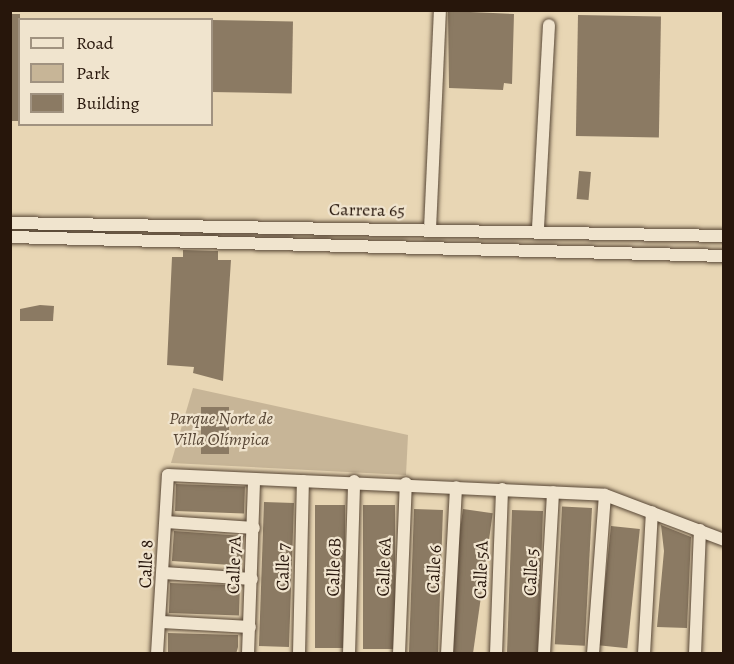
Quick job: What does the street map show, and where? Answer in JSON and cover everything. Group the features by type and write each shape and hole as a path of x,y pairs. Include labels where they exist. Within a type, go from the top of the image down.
{"street":[{"path":"430,229 440,12"},
{"path":"538,228 549,25"},
{"name":"Carrera 65","path":"10,223 280,231 538,228 723,236"},
{"path":"448,249 449,229"},
{"name":"Carrera 65","path":"10,237 723,256"},
{"name":"Calle 8","path":"157,654 162,622 168,475 254,479"},
{"path":"254,479 406,483 605,495 723,540"},
{"name":"Calle 7A","path":"248,654 254,479"},
{"name":"Calle 7","path":"299,654 303,481"},
{"name":"Calle 6B","path":"349,654 354,481"},
{"name":"Calle 6A","path":"399,654 406,483"},
{"name":"Calle 6","path":"447,654 456,487"},
{"name":"Calle 5A","path":"496,654 502,489"},
{"name":"Calle 5","path":"544,653 553,492"},
{"path":"593,654 605,495"},
{"path":"644,654 652,512"},
{"path":"165,522 254,528"},
{"path":"695,654 700,530"},
{"path":"164,573 252,579"},
{"path":"162,622 250,627"},
{"path":"544,653 558,654"}],"green space":[{"name":"Parque Norte de Villa Olímpica","path":"193,388 408,435 406,475 171,463"}],"building":[{"path":"448,11 514,14 512,84 504,83 503,90 449,88"},
{"path":"10,14 20,14 18,18 18,121 10,121"},
{"path":"578,15 661,16 659,137 576,136"},
{"path":"213,20 293,21 292,93 213,92"},
{"path":"579,171 591,172 589,200 577,199"},
{"path":"183,250 218,251 218,260 231,260 223,381 193,373 194,367 167,365 172,257 183,257"},
{"path":"40,305 54,306 53,321 20,321 20,309"},
{"path":"201,407 229,407 229,454 201,454"},
{"path":"176,484 245,486 244,513 175,511"},
{"path":"264,502 294,503 289,647 259,646"},
{"path":"315,505 345,505 345,648 315,648"},
{"path":"363,505 395,505 395,649 363,649"},
{"path":"562,506 592,508 585,646 555,644"},
{"path":"414,509 443,510 438,653 409,652"},
{"path":"463,509 493,513 473,654 443,651"},
{"path":"512,510 543,511 538,654 507,654"},
{"path":"661,525 691,537 687,628 657,627 664,551"},
{"path":"611,526 640,529 627,648 598,645"},
{"path":"174,531 244,536 242,566 172,561"},
{"path":"170,583 240,585 239,615 169,613"},
{"path":"168,633 238,635 238,647 236,654 168,654"}]}
